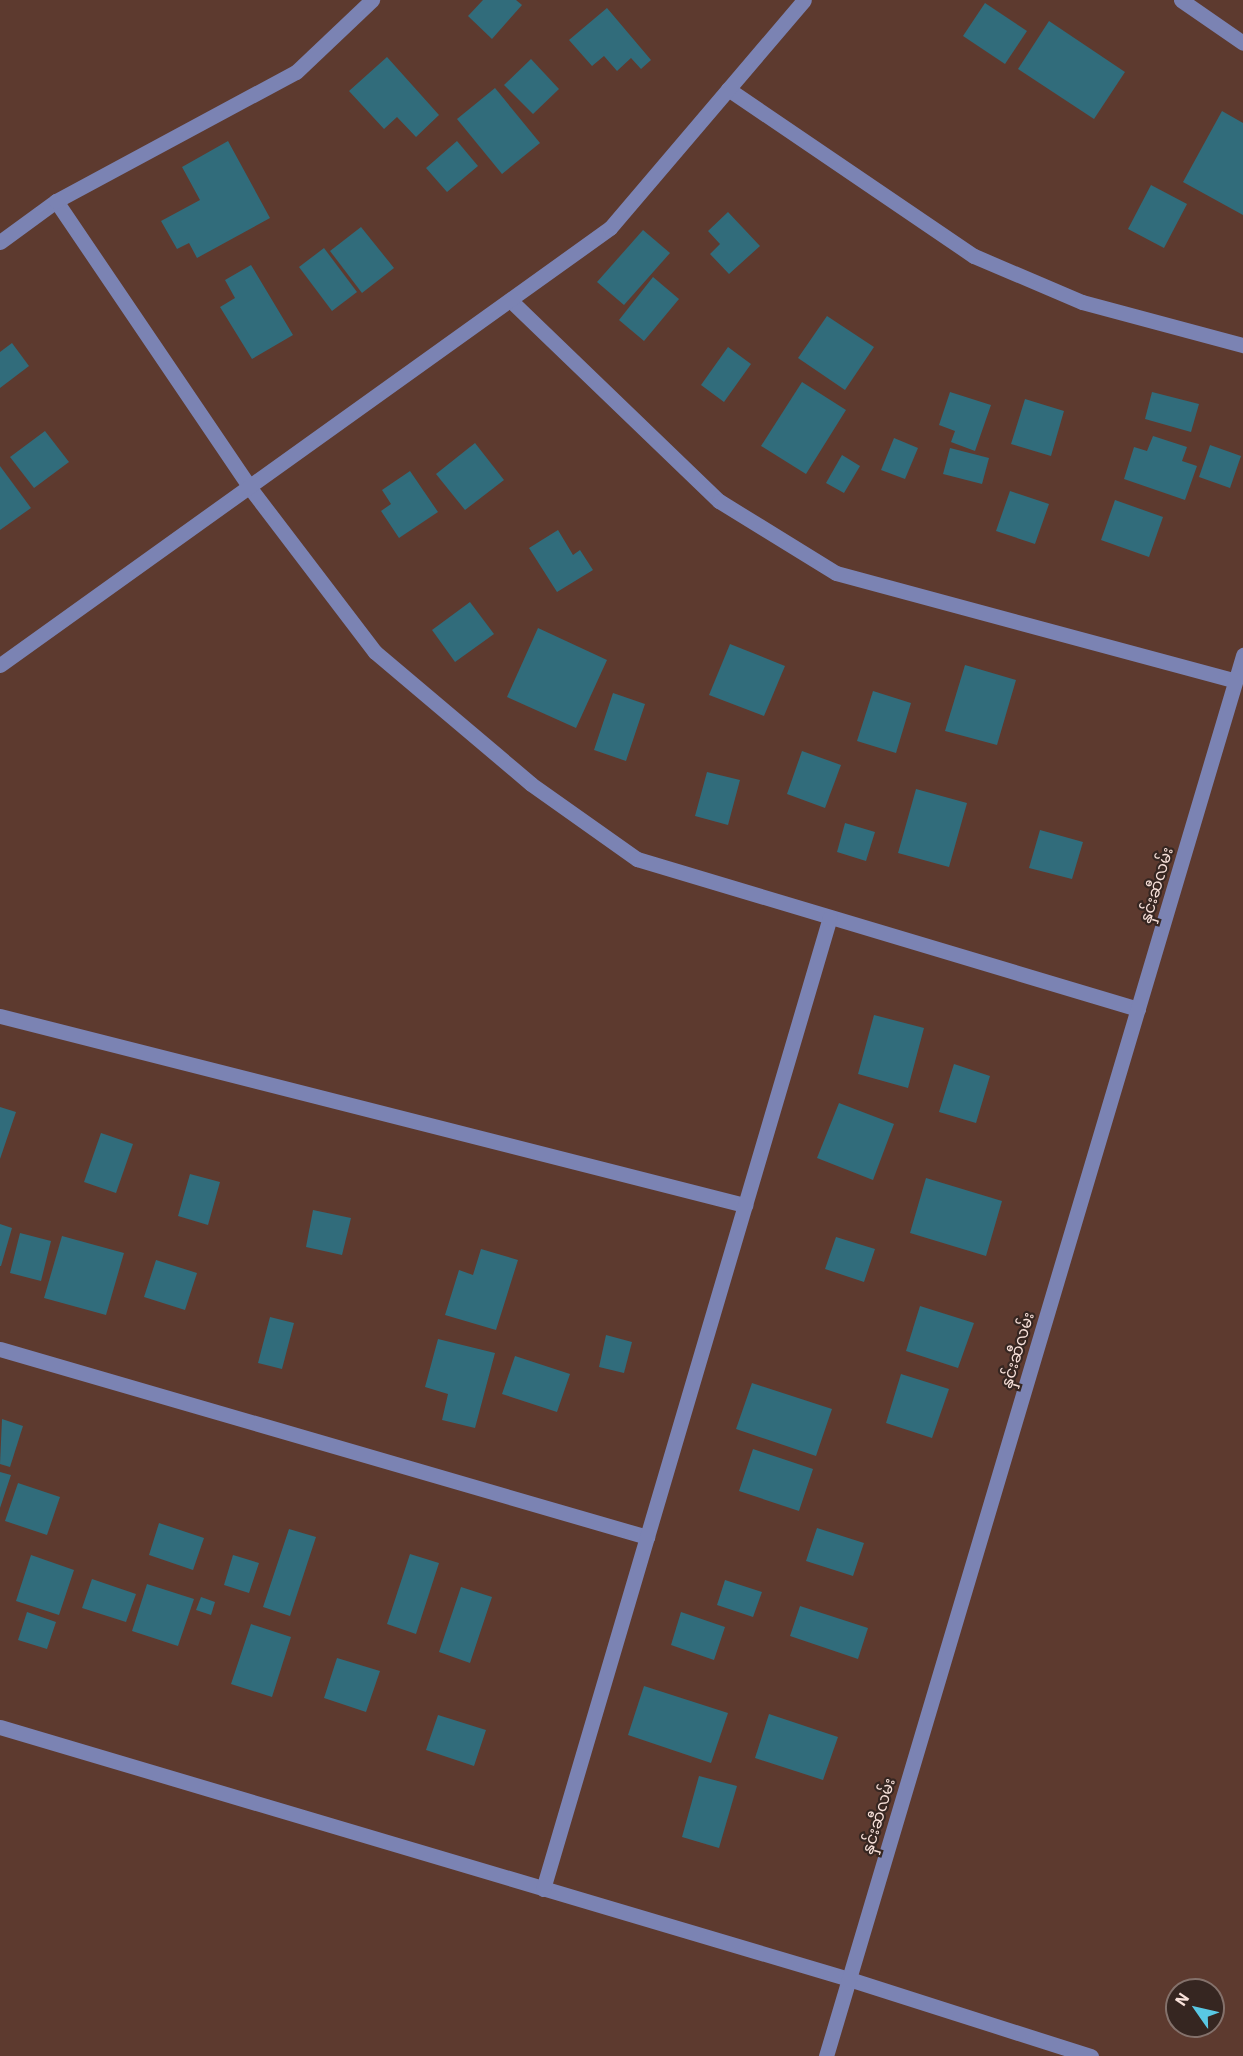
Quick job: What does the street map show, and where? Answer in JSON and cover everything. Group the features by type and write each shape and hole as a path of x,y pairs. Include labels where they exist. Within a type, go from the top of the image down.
{"street":[{"path":"0,242 56,201 296,72 372,0"},
{"path":"0,665 610,228 804,0"},
{"path":"1181,0 1243,43"},
{"path":"728,89 974,256 1082,302 1243,345"},
{"path":"56,201 250,488 375,652 531,784 637,859 1138,1009"},
{"path":"510,300 719,501 836,573 1235,681"},
{"name":"နှင်းဆီလမ်း","path":"826,2056 1243,655"},
{"path":"543,1889 830,916"},
{"path":"0,1016 745,1205"},
{"path":"0,1349 647,1537"},
{"path":"0,1729 849,1979 1091,2056"}],"building":[{"path":"483,0 516,0 522,5 492,39 468,16"},
{"path":"985,3 1027,31 1005,64 963,36"},
{"path":"607,8 651,60 641,69 631,58 617,71 604,56 592,66 569,40"},
{"path":"1049,21 1125,72 1094,119 1018,69"},
{"path":"387,57 439,115 416,137 397,117 384,129 349,91"},
{"path":"531,59 559,89 533,114 504,85"},
{"path":"495,88 540,143 502,174 457,119"},
{"path":"1222,111 1243,123 1243,215 1183,182"},
{"path":"228,141 270,218 197,258 189,243 177,249 161,221 200,200 182,167"},
{"path":"457,141 478,166 447,192 426,168"},
{"path":"1151,185 1187,204 1164,248 1128,229"},
{"path":"728,212 760,246 729,274 710,254 720,244 708,231"},
{"path":"361,227 394,268 362,293 330,251"},
{"path":"643,230 670,253 624,305 597,282"},
{"path":"324,248 357,292 332,311 299,267"},
{"path":"251,265 293,335 252,359 220,307 235,298 225,280"},
{"path":"653,277 679,299 644,341 619,320"},
{"path":"827,316 874,347 845,390 798,358"},
{"path":"12,343 29,366 0,388 0,352"},
{"path":"728,347 751,364 724,402 701,385"},
{"path":"802,382 846,410 806,474 761,446"},
{"path":"950,392 991,405 975,451 951,442 955,431 939,425"},
{"path":"1152,392 1199,404 1191,432 1145,419"},
{"path":"1025,399 1064,411 1051,456 1011,444"},
{"path":"45,431 69,462 34,488 10,457"},
{"path":"1153,436 1187,447 1182,461 1197,466 1185,500 1124,479 1134,447 1147,451"},
{"path":"894,438 918,448 905,479 881,470"},
{"path":"475,443 504,480 465,510 436,474"},
{"path":"1210,445 1241,456 1230,488 1199,477"},
{"path":"950,448 989,458 982,484 943,474"},
{"path":"842,455 860,466 844,493 826,483"},
{"path":"0,466 31,508 0,530"},
{"path":"410,471 438,512 399,538 381,511 391,504 382,490"},
{"path":"1010,491 1049,504 1035,544 996,531"},
{"path":"1115,500 1163,517 1149,557 1101,540"},
{"path":"558,530 573,555 580,550 593,570 557,592 529,548"},
{"path":"470,602 494,634 455,662 432,630"},
{"path":"538,628 607,660 576,728 507,697"},
{"path":"730,644 785,666 764,716 709,695"},
{"path":"965,665 1016,680 997,745 945,731"},
{"path":"873,691 911,703 896,753 857,741"},
{"path":"613,693 645,704 626,761 594,750"},
{"path":"802,751 841,765 825,808 787,794"},
{"path":"707,772 740,780 728,825 695,816"},
{"path":"916,789 967,803 949,867 898,853"},
{"path":"845,823 875,832 866,861 837,852"},
{"path":"1040,830 1083,842 1072,879 1029,868"},
{"path":"874,1015 924,1028 908,1088 858,1074"},
{"path":"954,1064 990,1076 976,1123 939,1112"},
{"path":"839,1103 894,1124 873,1180 817,1158"},
{"path":"0,1107 16,1112 0,1159"},
{"path":"101,1133 133,1144 116,1193 84,1182"},
{"path":"190,1174 220,1182 208,1225 178,1216"},
{"path":"926,1178 1002,1201 986,1256 910,1233"},
{"path":"313,1210 351,1218 342,1255 306,1247"},
{"path":"0,1224 12,1228 1,1266 0,1266"},
{"path":"20,1233 51,1241 41,1281 10,1273"},
{"path":"62,1236 124,1253 106,1315 44,1298"},
{"path":"836,1237 875,1249 864,1282 825,1269"},
{"path":"481,1249 518,1260 496,1330 445,1315 459,1270 473,1275"},
{"path":"156,1260 197,1273 185,1310 144,1297"},
{"path":"920,1306 974,1323 958,1368 906,1351"},
{"path":"270,1317 294,1323 282,1369 258,1363"},
{"path":"606,1335 632,1342 624,1373 599,1367"},
{"path":"438,1339 495,1353 475,1428 442,1420 448,1394 425,1387"},
{"path":"515,1356 570,1374 557,1412 502,1394"},
{"path":"901,1374 949,1389 932,1438 886,1423"},
{"path":"752,1383 832,1409 816,1456 736,1429"},
{"path":"2,1419 23,1426 10,1467 0,1464"},
{"path":"753,1449 813,1469 799,1511 739,1491"},
{"path":"0,1472 11,1475 0,1508"},
{"path":"18,1483 60,1497 47,1535 5,1521"},
{"path":"159,1523 204,1538 193,1570 149,1555"},
{"path":"817,1528 864,1543 853,1576 806,1561"},
{"path":"289,1529 316,1537 290,1616 263,1607"},
{"path":"410,1554 439,1563 416,1634 387,1624"},
{"path":"31,1555 74,1570 59,1615 16,1601"},
{"path":"233,1555 259,1563 249,1593 224,1585"},
{"path":"92,1579 136,1594 126,1622 82,1608"},
{"path":"725,1580 762,1592 753,1617 717,1605"},
{"path":"147,1584 194,1599 178,1646 132,1631"},
{"path":"461,1587 492,1597 470,1663 439,1652"},
{"path":"201,1597 215,1602 211,1615 196,1610"},
{"path":"800,1606 868,1628 858,1659 790,1636"},
{"path":"27,1612 56,1622 47,1649 18,1640"},
{"path":"681,1612 725,1627 714,1660 671,1645"},
{"path":"251,1624 291,1637 272,1697 231,1684"},
{"path":"337,1658 380,1671 366,1712 324,1698"},
{"path":"644,1686 728,1713 711,1763 628,1735"},
{"path":"769,1714 838,1737 823,1780 755,1758"},
{"path":"438,1715 486,1730 474,1766 426,1750"},
{"path":"699,1776 737,1786 719,1848 682,1837"}]}
